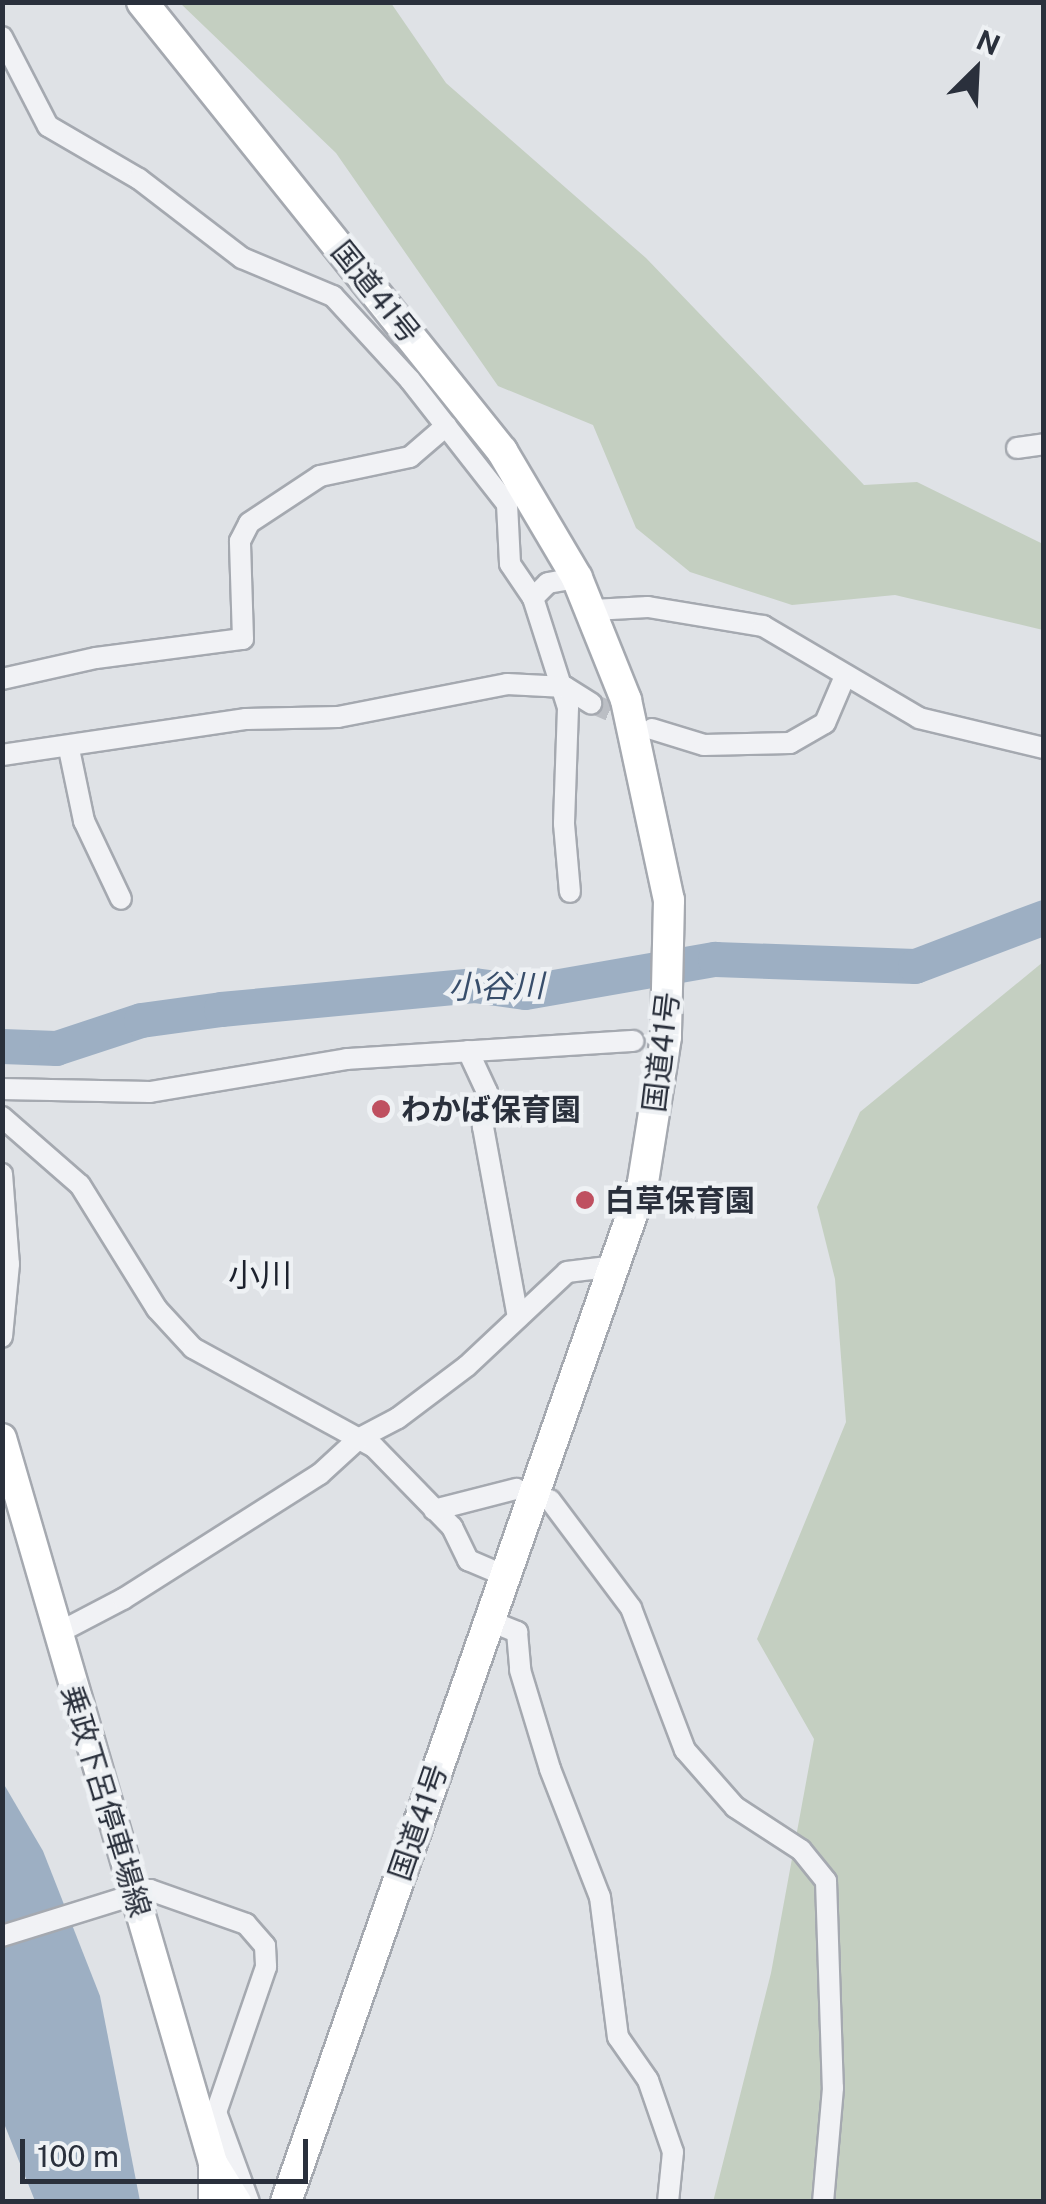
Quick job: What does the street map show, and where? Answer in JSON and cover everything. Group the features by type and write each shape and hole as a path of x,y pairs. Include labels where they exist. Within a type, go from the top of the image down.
{"highway":[{"name":"国道41号","path":"142,2 502,452 577,578 626,700 668,900 671,967 657,1101 642,1182 616,1266 485,1619 290,2189"}],"main road":[{"name":"乗政下呂停車場線","path":"2,1438 213,2162"},
{"path":"212,2202 213,2162"},
{"path":"213,2162 237,2202"}],"street":[{"path":"2,38 48,126 139,179 242,258 333,296 446,426 506,504 510,564 533,598 565,687 570,892"},
{"path":"2,679 96,658 243,638 240,541 248,523 320,476 410,457 446,426"},
{"path":"1016,448 1044,444"},
{"path":"533,598 548,582 577,578"},
{"path":"593,610 648,607 763,626 919,718 1044,748"},
{"path":"652,729 704,745 790,743 826,723 846,676"},
{"path":"2,755 69,749 246,719 338,717 508,684 565,687 591,702"},
{"path":"69,749 84,822 121,899"},
{"path":"2,1088 150,1092 347,1059 633,1041"},
{"path":"468,1051 487,1092 482,1127 518,1318"},
{"path":"2,1117 80,1185 157,1309 194,1348 374,1447 452,1528 468,1560 503,1575"},
{"path":"2,1174 9,1264 2,1337"},
{"path":"56,1634 214,1544 320,1474 358,1439 428,1395 566,1272 616,1266"},
{"path":"434,1510 516,1489"},
{"path":"550,1500 631,1608 685,1750 735,1807 800,1850 826,1881 833,2088 822,2202"},
{"path":"485,1619 517,1632 520,1670 550,1769 600,1897 618,2037 648,2080 673,2152 668,2202"},
{"path":"2,1936 134,1891 163,1892 246,1924 264,1946 266,1967 216,2112 249,2202"}],"green space":[{"path":"180,3 391,3 446,83 646,258 864,485 917,482 1043,544 1043,630 895,595 792,605 690,572 636,528 593,425 498,386 336,153"},
{"path":"1043,962 1043,2201 713,2202 771,1973 814,1739 757,1639 846,1422 835,1279 817,1207 860,1112"}],"water":[{"path":"2,1781 43,1851 100,1996 140,2201 35,2201 3,2121"}],"waterway":[{"name":"小谷川","path":"2,1046 56,1048 141,1020 221,1009 474,985 525,992 715,959 915,966 1044,917"}],"tunnel":[{"path":"591,703 635,722"}],"place":[{"name":"わかば保育園","path":"381,1109"},
{"name":"白草保育園","path":"585,1200"}],"district":[{"name":"小川","path":"260,1275"}]}
